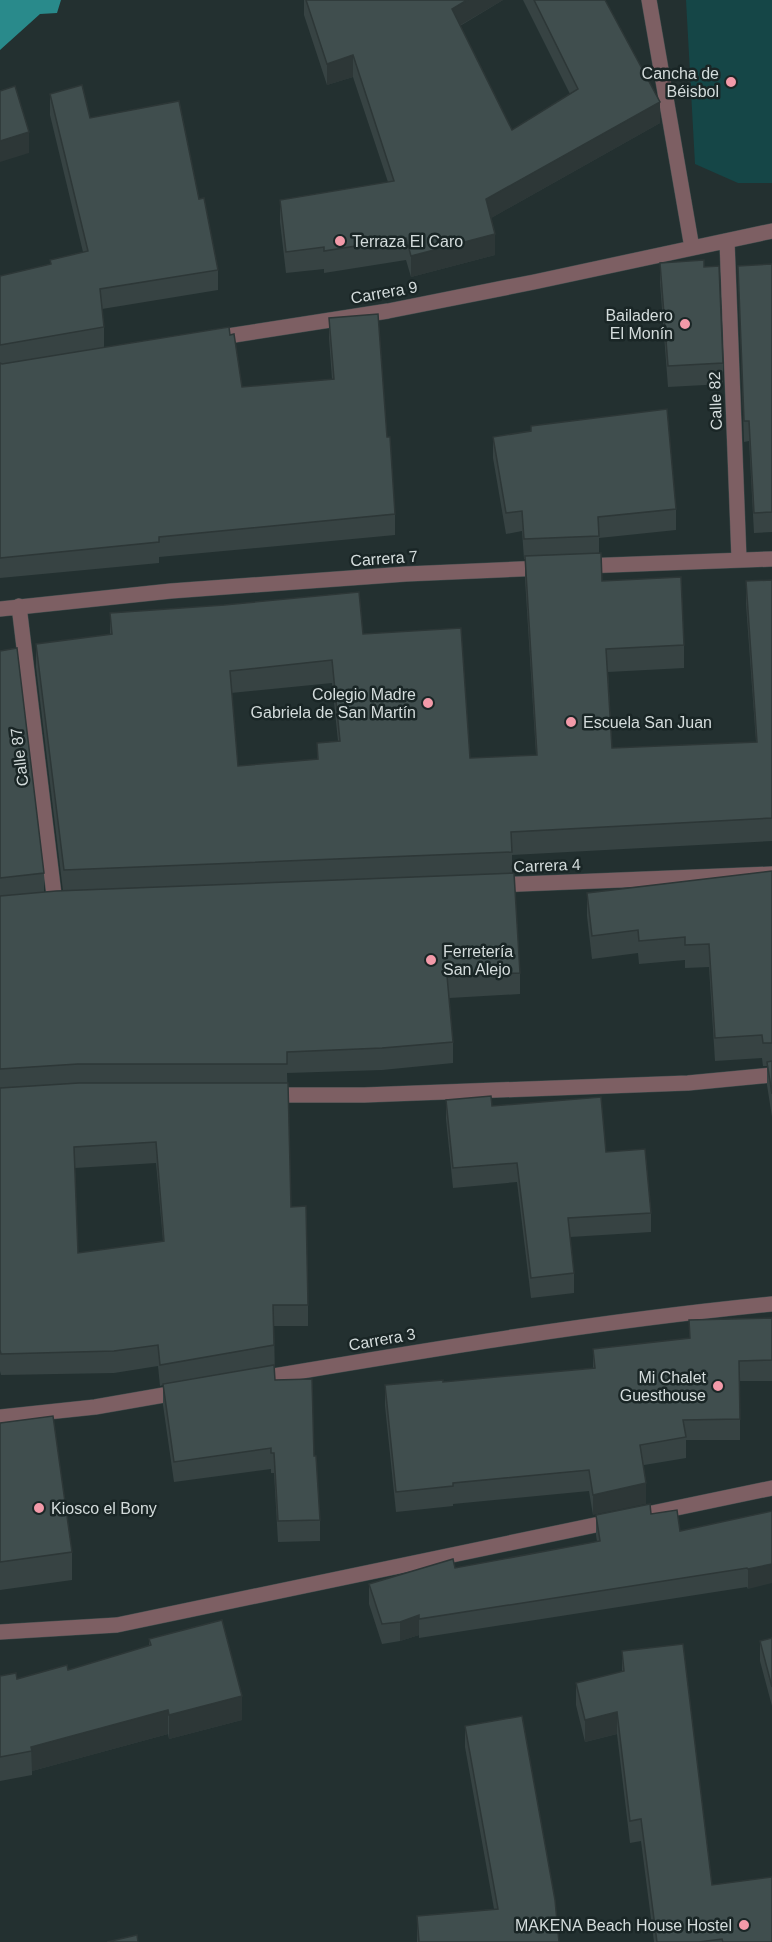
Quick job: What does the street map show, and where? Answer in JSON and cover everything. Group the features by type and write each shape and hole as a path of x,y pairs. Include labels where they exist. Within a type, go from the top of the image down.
{"street":[{"path":"650,0 692,248"},
{"name":"Carrera 9","path":"204,340 410,306 772,231"},
{"name":"Calle 82","path":"727,241 739,559"},
{"name":"Carrera 7","path":"0,609 171,591 406,574 772,559"},
{"name":"Calle 87","path":"19,606 50,904 74,903"},
{"name":"Carrera 4","path":"482,885 772,874"},
{"path":"257,1095 364,1095 688,1083 772,1075"},
{"name":"Carrera 3","path":"246,1381 454,1345 703,1310 772,1304"},
{"path":"0,1417 95,1407 199,1389"},
{"path":"0,1632 117,1625 772,1488"}],"shaded area":[{"name":"Cancha de Béisbol","path":"686,0 772,0 772,183 738,183 695,164"}],"water":[{"path":"0,0 61,0 57,13 40,14 0,50"}],"building":[{"path":"306,0 467,0 452,9 512,130 578,89 534,0 605,0 660,102 486,199 495,234 411,256 406,238 324,251 324,247 286,252 280,200 394,181 353,55 327,64"},
{"path":"82,85 90,118 179,101 199,199 204,198 218,270 100,289 104,327 0,345 0,276 51,264 50,260 88,251 50,94"},
{"path":"15,86 29,132 0,141 0,91"},
{"path":"704,260 704,267 719,266 723,363 668,366 660,263"},
{"path":"772,264 772,512 754,513 749,421 744,421 738,266"},
{"path":"378,314 395,514 159,537 159,542 0,558 0,363 229,327 230,335 234,334 242,387 334,379 329,318"},
{"path":"667,409 676,509 598,517 599,536 524,539 522,511 506,513 493,437 531,431 531,426"},
{"path":"601,553 602,581 681,577 684,645 606,649 612,748 757,742 746,581 772,580 772,818 511,832 512,852 64,870 36,644 112,634 110,613 359,592 363,634 461,628 470,758 537,755 525,556","holes":["332,660 340,741 317,743 318,759 238,766 230,671"]},
{"path":"17,648 44,873 0,878 0,651"},
{"path":"772,871 772,1043 763,1043 762,1035 715,1038 709,944 685,945 685,937 639,941 638,930 592,936 587,893"},
{"path":"514,873 520,973 447,976 453,1042 287,1052 287,1064 78,1064 0,1069 0,896 56,891"},
{"path":"772,1061 772,1094 767,1062"},
{"path":"79,1083 288,1083 291,1207 306,1206 308,1305 273,1305 274,1345 160,1365 158,1345 114,1351 1,1354 0,1088","holes":["156,1142 164,1241 78,1253 74,1147"]},
{"path":"491,1096 492,1106 601,1097 606,1152 645,1149 651,1213 568,1218 574,1273 531,1278 517,1163 453,1168 446,1100"},
{"path":"772,1318 772,1360 739,1361 740,1419 683,1420 686,1437 640,1445 646,1483 593,1495 589,1470 453,1483 453,1486 396,1492 385,1385 595,1368 593,1349 690,1338 689,1320"},
{"path":"274,1365 275,1380 312,1379 314,1456 316,1456 320,1520 278,1521 274,1453 271,1453 271,1448 174,1462 163,1384"},
{"name":"Kiosco el Bony","path":"53,1416 72,1552 0,1562 0,1423"},
{"path":"650,1504 651,1514 677,1510 680,1531 772,1511 772,1564 419,1619 419,1615 400,1622 382,1624 369,1584 453,1559 455,1568 600,1541 596,1515"},
{"path":"222,1620 242,1696 169,1715 168,1710 31,1747 32,1751 0,1757 0,1676 16,1673 17,1679 67,1665 68,1670 151,1645 149,1639"},
{"path":"772,1638 772,1687 760,1641"},
{"path":"683,1644 712,1885 772,1877 772,1942 723,1942 722,1939 699,1942 657,1942 641,1819 630,1821 617,1712 585,1720 576,1683 624,1671 622,1651"},
{"path":"522,1716 555,1900 559,1942 419,1942 417,1916 498,1909 465,1726"},
{"path":"137,1935 138,1942 107,1942"}],"place":[{"name":"Cancha de Béisbol","path":"731,82"},
{"name":"Terraza El Caro","path":"340,241"},
{"name":"Bailadero El Monín","path":"685,324"},
{"name":"Colegio Madre Gabriela de San Martín","path":"428,703"},
{"name":"Escuela San Juan","path":"571,722"},
{"name":"Ferretería San Alejo","path":"431,960"},
{"name":"Mi Chalet Guesthouse","path":"718,1386"},
{"name":"Kiosco el Bony","path":"39,1508"},
{"name":"MAKENA Beach House Hostel","path":"744,1925"}]}
